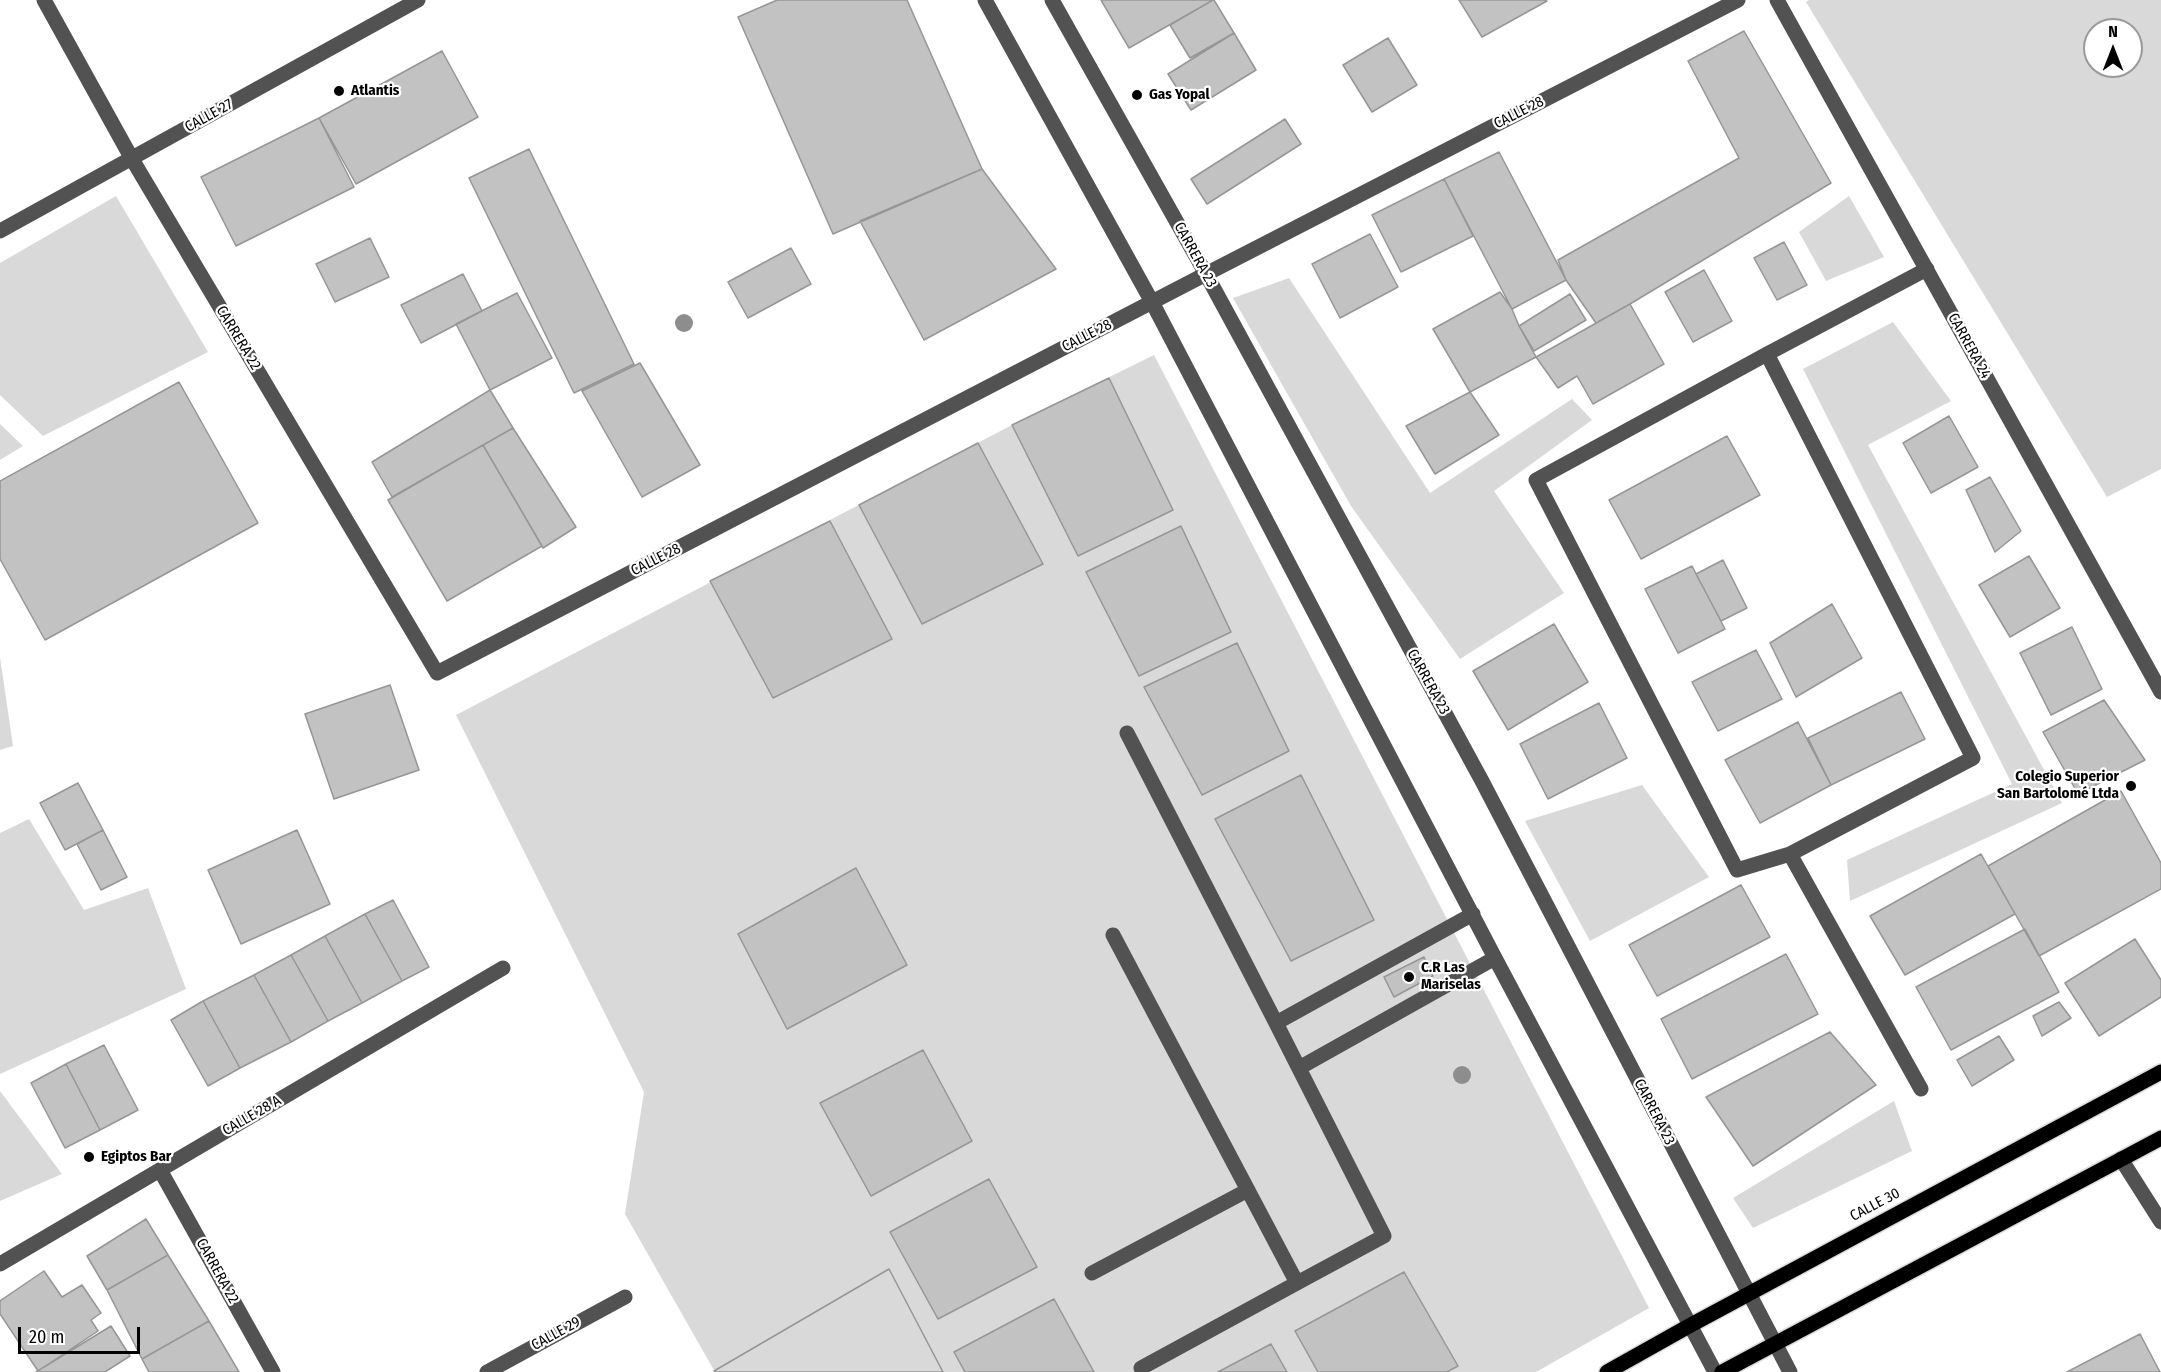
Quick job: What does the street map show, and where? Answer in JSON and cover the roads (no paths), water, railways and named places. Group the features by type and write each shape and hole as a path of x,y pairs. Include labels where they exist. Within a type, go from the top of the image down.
{"main road":[{"name":"CALLE 30","path":"1607,1372 2161,1072"},
{"path":"1722,1372 2161,1138"}],"street":[{"name":"CARRERA 22","path":"44,0 132,159 437,673"},
{"name":"CALLE 27","path":"0,231 418,0"},
{"path":"985,0 1152,303 1715,1372"},
{"name":"CARRERA 23","path":"1052,0 1206,274 1482,781 1790,1372"},
{"name":"CALLE 28","path":"437,673 1738,0"},
{"name":"CARRERA 24","path":"1777,0 2161,692"},
{"path":"1767,354 1973,758 1790,854 1737,870 1536,480 1767,354 1927,269"},
{"path":"1127,733 1384,1236 1142,1368"},
{"path":"1790,854 1921,1089"},
{"path":"1276,1023 1473,914"},
{"path":"1113,934 1297,1283"},
{"path":"1299,1068 1495,958"},
{"name":"CALLE 28 A","path":"0,1264 503,968"},
{"path":"2121,1159 2161,1222"},
{"name":"CARRERA 22","path":"160,1170 273,1372"},
{"path":"1092,1273 1248,1190"},
{"name":"CALLE 29","path":"487,1372 625,1297"}],"place":[{"name":"Atlantis","path":"339,91"},
{"name":"Gas Yopal","path":"1137,95"},
{"name":"Colegio Superior San Bartolomé Ltda","path":"2131,786"},
{"name":"C.R Las Mariselas","path":"1409,977"},
{"name":"Egiptos Bar","path":"89,1157"}]}
